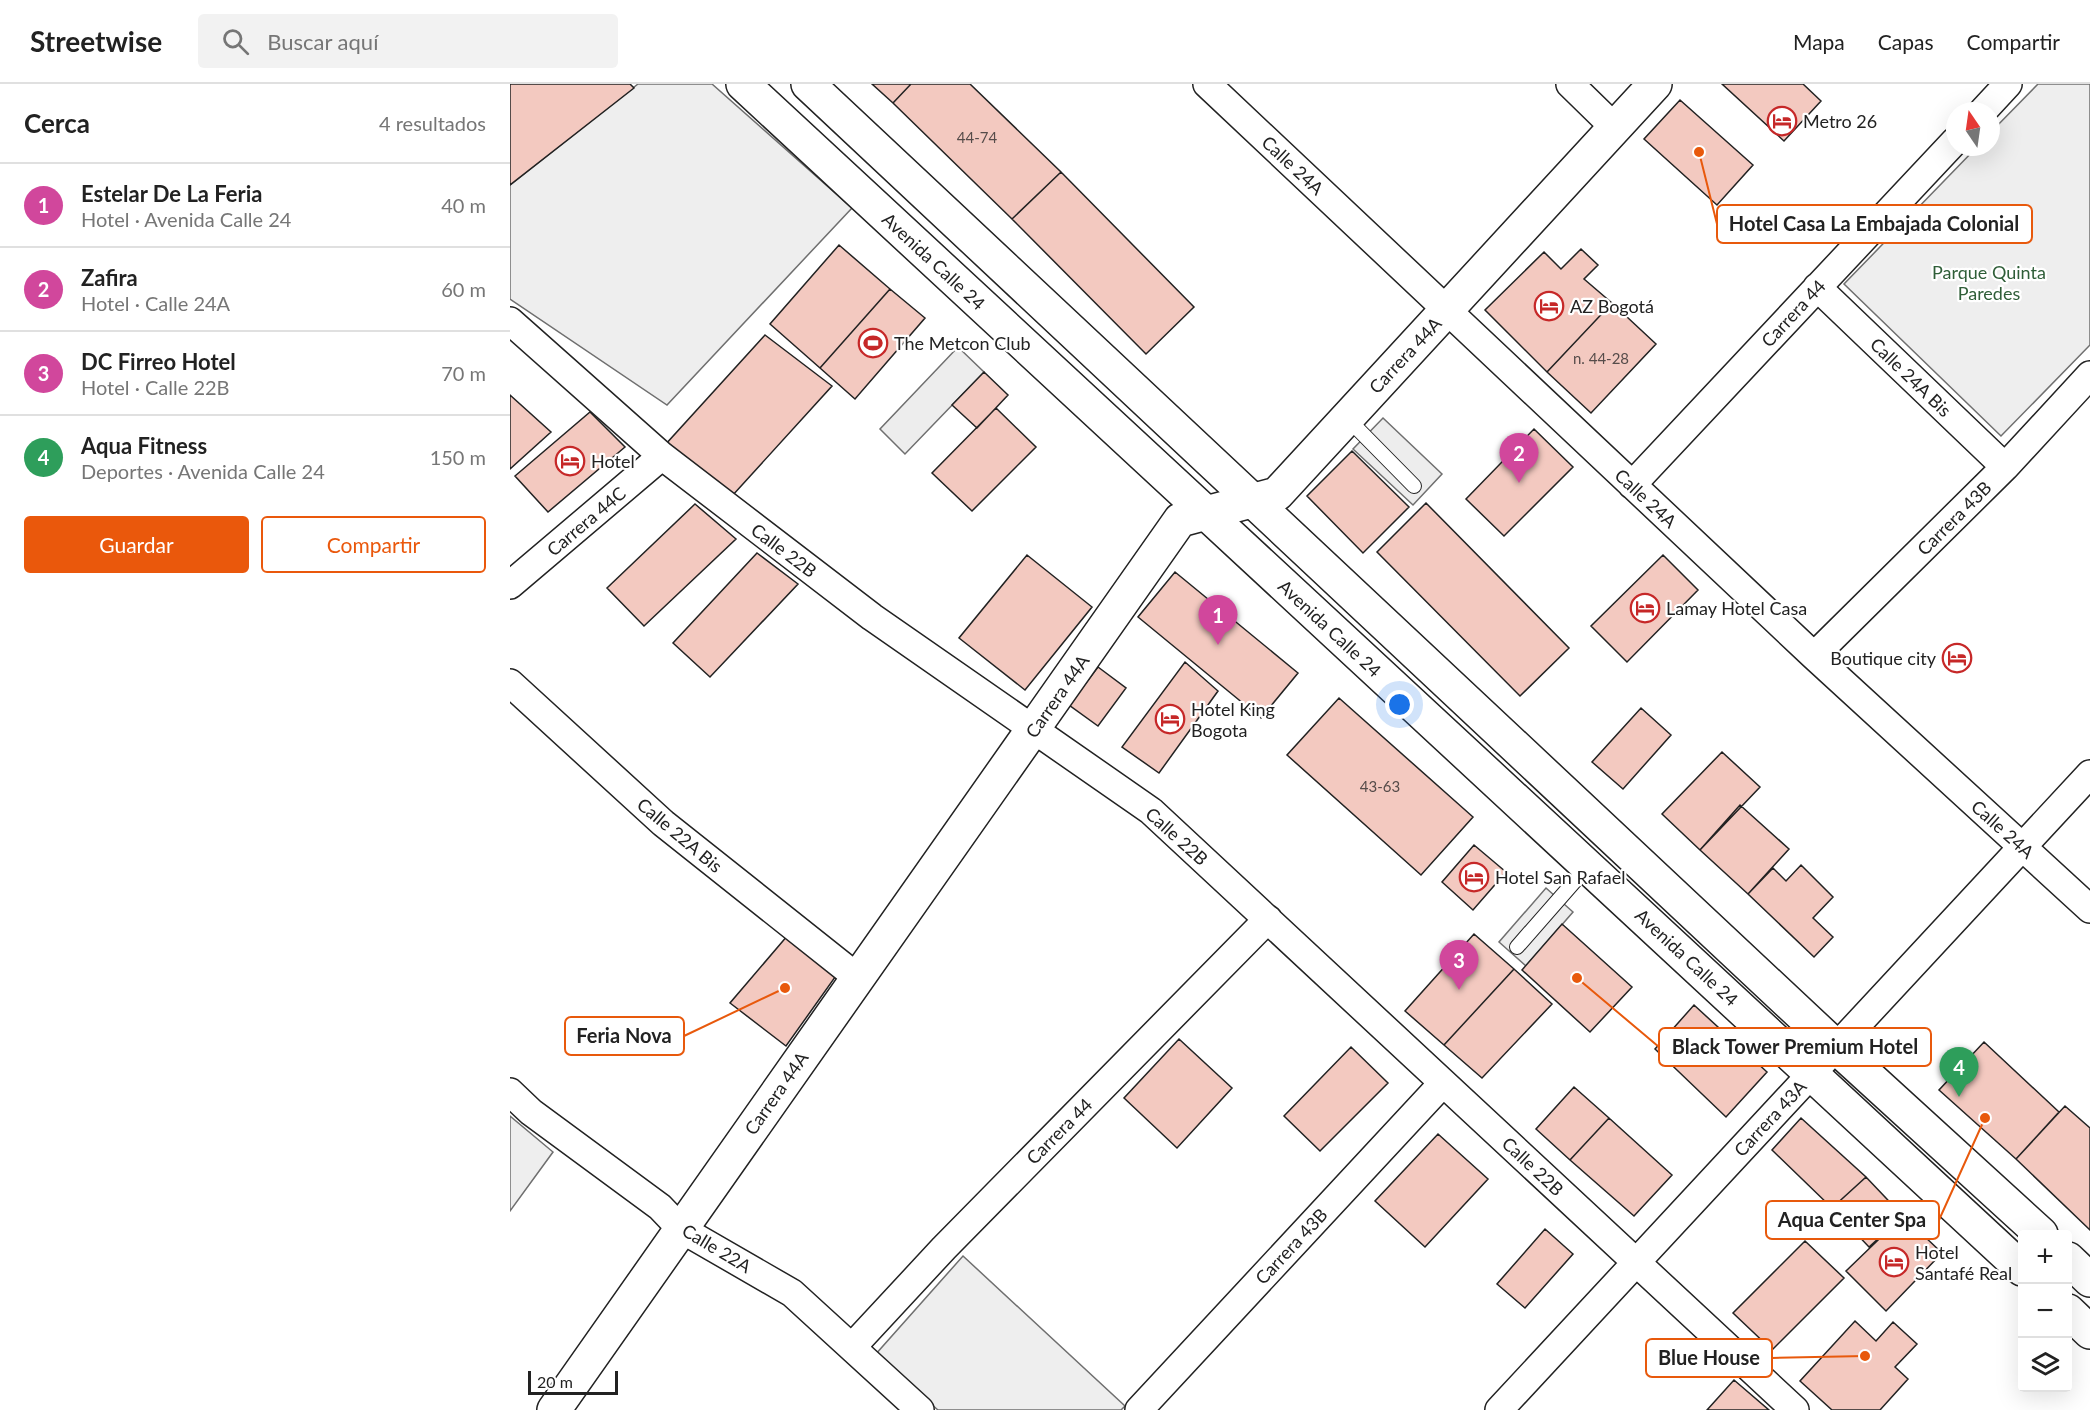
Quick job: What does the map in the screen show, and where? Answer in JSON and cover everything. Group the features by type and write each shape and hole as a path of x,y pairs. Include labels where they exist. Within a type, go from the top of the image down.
{"main road":[{"name":"Avenida Calle 24","path":"743,84 2018,1265"},
{"name":"Avenida Calle 24","path":"808,84 1836,1047 2037,1230"},
{"name":"Carrera 44A","path":"554,1410 1180,520 1277,495 1655,84"},
{"path":"2072,1264 2090,1280"},
{"path":"2072,1316 2090,1332"}],"street":[{"name":"Calle 24A","path":"1207,84 1814,656 2090,909"},
{"path":"1569,84 1615,128"},
{"path":"1991,102 2008,84"},
{"name":"Carrera 44","path":"1632,484 1946,151"},
{"name":"Calle 24A Bis","path":"1817,287 2005,467"},
{"name":"Calle 22B","path":"510,321 662,456 872,617 1151,811 1795,1410"},
{"name":"Carrera 43B","path":"1814,656 2005,467 2090,375"},
{"name":"Carrera 44C","path":"510,585 662,456"},
{"name":"Calle 22A Bis","path":"510,683 663,823 858,978"},
{"name":"Carrera 43A","path":"1499,1410 2090,774"},
{"name":"Carrera 44","path":"853,1346 944,1248 1269,920"},
{"name":"Carrera 43B","path":"1139,1410 1443,1083"},
{"name":"Calle 22A","path":"510,1092 531,1112 660,1207 681,1228 792,1293 853,1346 920,1410"}],"lane":[{"path":"1347,418 1414,486"},
{"path":"1517,947 1588,866"}],"green space":[{"path":"638,84 712,84 852,208 667,405 510,299 510,185"},
{"name":"Parque Quinta Paredes","path":"2038,84 2090,84 2090,345 2001,436 1844,284 1968,156 2000,156 2000,123"},
{"path":"510,1116 553,1152 510,1211"},
{"path":"963,1256 1125,1406 1121,1410 938,1410 875,1355"}],"shaded area":[{"path":"958,347 984,372 905,454 880,429"},
{"path":"1383,418 1442,474 1413,505 1353,449"},
{"path":"1546,888 1573,912 1526,966 1499,942"}],"building":[{"path":"510,84 630,84 634,88 510,185"},
{"path":"872,84 911,84 893,103"},
{"path":"911,84 970,84 1061,172 1012,219 893,103"},
{"name":"Metro 26","path":"1722,84 1803,84 1821,101 1784,141"},
{"path":"1680,100 1753,165 1717,205 1644,139"},
{"path":"1061,172 1194,307 1146,354 1012,219"},
{"path":"839,245 890,289 820,368 770,324"},
{"name":"AZ Bogotá","path":"1581,249 1598,265 1584,279 1612,303 1547,372 1485,310 1544,252 1561,269"},
{"name":"The Metcon Club","path":"890,289 925,318 855,399 820,368"},
{"path":"1612,303 1656,344 1591,413 1547,372"},
{"path":"765,335 832,386 732,496 665,445"},
{"path":"984,372 1008,395 977,428 952,405"},
{"path":"510,395 551,432 510,469"},
{"path":"996,408 1036,447 972,511 932,473"},
{"name":"Hotel","path":"590,412 625,447 548,512 515,476"},
{"path":"1534,429 1573,467 1504,536 1466,499"},
{"path":"1352,451 1409,507 1363,553 1307,496"},
{"path":"1426,503 1569,648 1520,696 1377,552"},
{"path":"695,504 736,539 644,626 607,588"},
{"path":"757,553 798,584 710,677 673,643"},
{"path":"1027,555 1092,607 1025,690 959,638"},
{"name":"Lamay Hotel Casa","path":"1663,555 1698,590 1627,662 1591,626"},
{"path":"1175,572 1298,673 1261,718 1138,617"},
{"name":"Hotel King Bogota","path":"1185,662 1218,691 1159,773 1122,747"},
{"path":"1098,667 1126,688 1098,726 1069,705"},
{"path":"1339,698 1473,817 1421,875 1287,755"},
{"path":"1641,708 1671,735 1623,789 1592,762"},
{"path":"1722,752 1760,787 1700,850 1662,814"},
{"path":"1740,805 1789,849 1748,894 1700,850"},
{"name":"Hotel San Rafael","path":"1474,845 1506,872 1473,910 1442,882"},
{"path":"1801,865 1833,897 1813,918 1833,937 1814,957 1748,894 1773,868 1786,881"},
{"path":"1562,924 1632,987 1590,1032 1522,970"},
{"path":"1474,934 1514,969 1444,1045 1405,1011"},
{"path":"788,935 838,973 786,1046 730,1003"},
{"path":"1514,969 1552,1004 1482,1078 1444,1045"},
{"path":"1694,1005 1767,1072 1726,1117 1655,1049"},
{"path":"1179,1039 1232,1088 1177,1148 1124,1098"},
{"path":"1984,1042 2059,1112 2016,1159 1939,1090"},
{"path":"1351,1047 1388,1083 1320,1151 1284,1116"},
{"path":"1574,1087 1609,1118 1570,1160 1536,1129"},
{"path":"2065,1106 2090,1128 2090,1230 2016,1159"},
{"path":"1609,1118 1672,1175 1634,1216 1570,1160"},
{"path":"1801,1118 1866,1177 1832,1208 1772,1150"},
{"path":"1438,1134 1488,1179 1425,1247 1375,1201"},
{"path":"1866,1177 1903,1216 1869,1247 1832,1208"},
{"name":"Hotel Santafé Real","path":"1903,1216 1942,1253 1886,1311 1846,1271"},
{"path":"1545,1229 1573,1254 1525,1308 1497,1284"},
{"path":"1805,1241 1844,1278 1772,1350 1733,1313"},
{"path":"1855,1321 1876,1341 1893,1322 1917,1344 1895,1367 1908,1379 1880,1410 1832,1410 1800,1381"},
{"path":"1734,1380 1769,1410 1707,1410"}],"place":[{"name":"Metro 26","path":"1782,121"},
{"name":"Hotel Casa La Embajada Colonial","path":"1699,152"},
{"name":"AZ Bogotá","path":"1549,306"},
{"name":"The Metcon Club","path":"873,343"},
{"name":"Hotel","path":"570,461"},
{"name":"Zafira","path":"1519,483"},
{"name":"Lamay Hotel Casa","path":"1645,608"},
{"name":"Estelar De La Feria","path":"1218,645"},
{"name":"Boutique city","path":"1957,658"},
{"name":"Hotel King Bogota","path":"1170,719"},
{"name":"Hotel San Rafael","path":"1474,877"},
{"name":"Black Tower Premium Hotel","path":"1577,978"},
{"name":"Feria Nova","path":"785,988"},
{"name":"DC Firreo Hotel","path":"1459,990"},
{"name":"Aqua Fitness","path":"1959,1097"},
{"name":"Aqua Center Spa","path":"1985,1118"},
{"name":"Hotel Santafé Real","path":"1894,1262"},
{"name":"Blue House","path":"1865,1356"}]}
